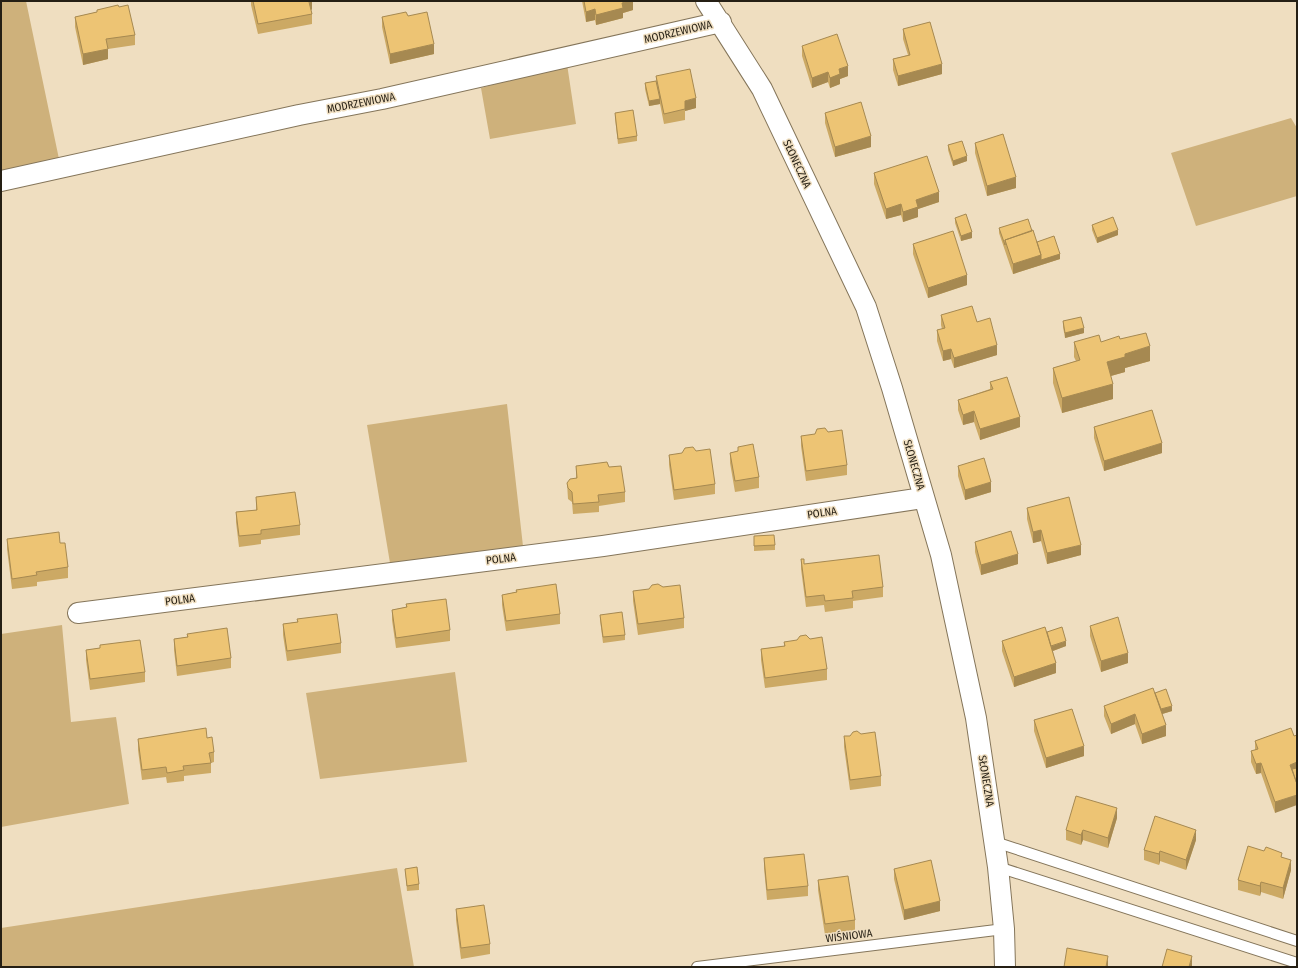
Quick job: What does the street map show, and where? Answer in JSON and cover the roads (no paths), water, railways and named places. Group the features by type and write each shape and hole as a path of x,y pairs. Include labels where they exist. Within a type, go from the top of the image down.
{"street":[{"name":"SŁONECZNA","path":"706,1 721,22 762,89 866,307 892,388 923,498 941,555 973,702 995,842 1004,929 1005,967"},
{"name":"MODRZEWIOWA","path":"1,181 382,99 721,22"},
{"name":"POLNA","path":"78,613 603,546 923,498"}],"lane":[{"path":"995,842 1297,941"},
{"path":"998,867 1297,963"},
{"name":"WIŚNIOWA","path":"697,967 1004,929"}]}
